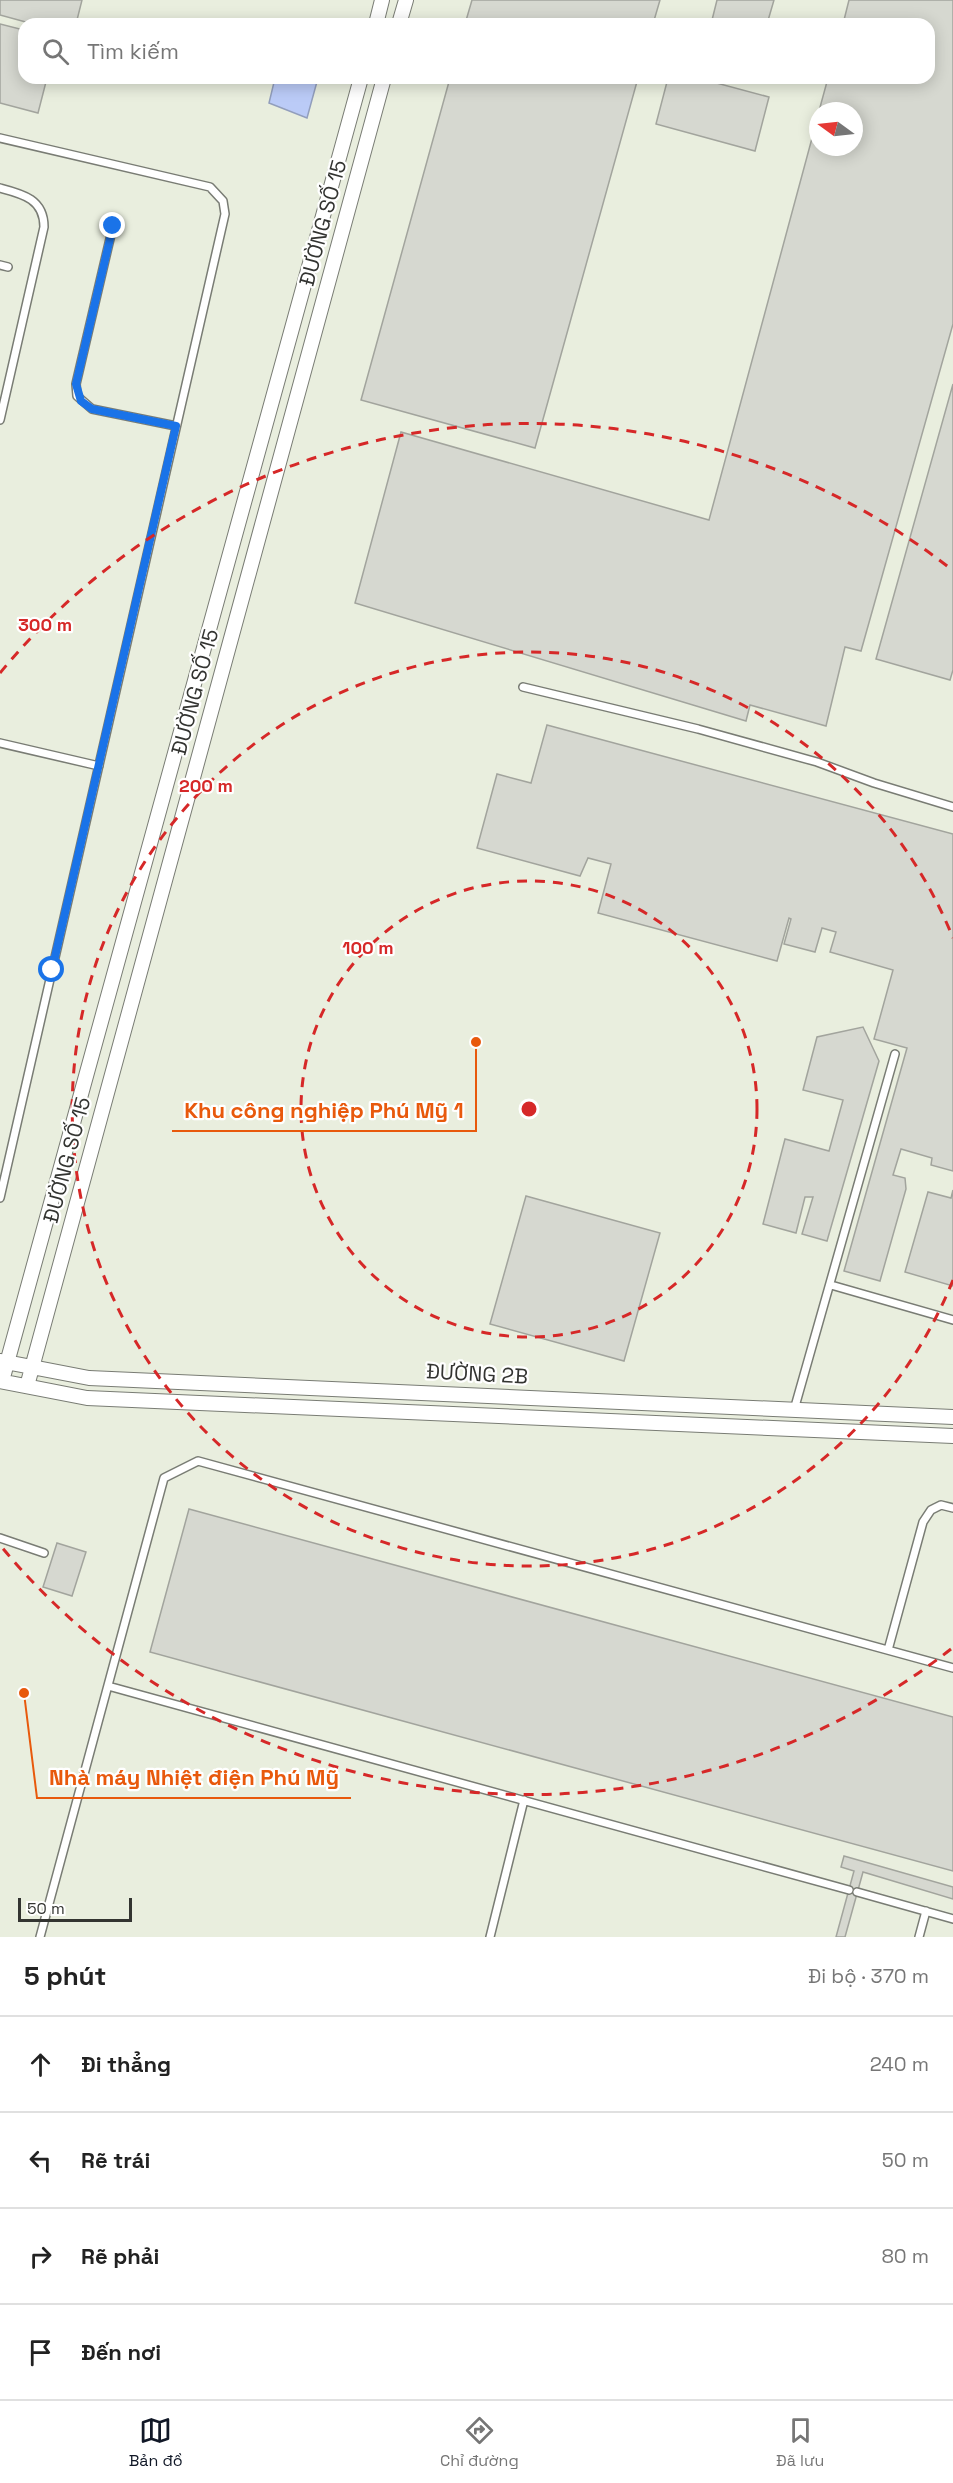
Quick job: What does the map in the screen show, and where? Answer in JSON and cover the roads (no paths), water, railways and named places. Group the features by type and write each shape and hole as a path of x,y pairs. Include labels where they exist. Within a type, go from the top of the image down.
{"street":[{"path":"378,18 382,0"},
{"path":"401,18 406,0"},
{"name":"ĐƯỜNG SỐ 15","path":"1,1381 4,1362 359,84"},
{"name":"ĐƯỜNG SỐ 15","path":"27,1386 382,84"},
{"name":"ĐƯỜNG 2B","path":"4,1362 88,1378 953,1417"},
{"name":"ĐƯỜNG 2B","path":"1,1381 87,1398 953,1436"}],"lane":[{"path":"0,138 203,185 220,195 225,214 0,1198"},
{"path":"0,420 44,226 43,213 35,201 22,193 1,191"},
{"path":"113,226 76,384 77,396 92,409 176,426"},
{"path":"523,687 817,762 874,783 953,807"},
{"path":"0,743 99,766"},
{"path":"795,1410 895,1054"},
{"path":"831,1285 953,1320"},
{"path":"40,1937 165,1478 198,1461 953,1668"},
{"path":"888,1650 923,1522 931,1510 940,1505 953,1508"},
{"path":"0,1538 44,1553"},
{"path":"108,1686 849,1890"},
{"path":"490,1937 524,1800"},
{"path":"857,1892 953,1919"},
{"path":"919,1937 926,1911"}],"water":[{"path":"274,84 316,84 307,118 269,103"}],"place":[{"name":"Khu công nghiệp Phú Mỹ 1","path":"476,1042"},
{"name":"Nhà máy Nhiệt điện Phú Mỹ","path":"24,1693"}]}
